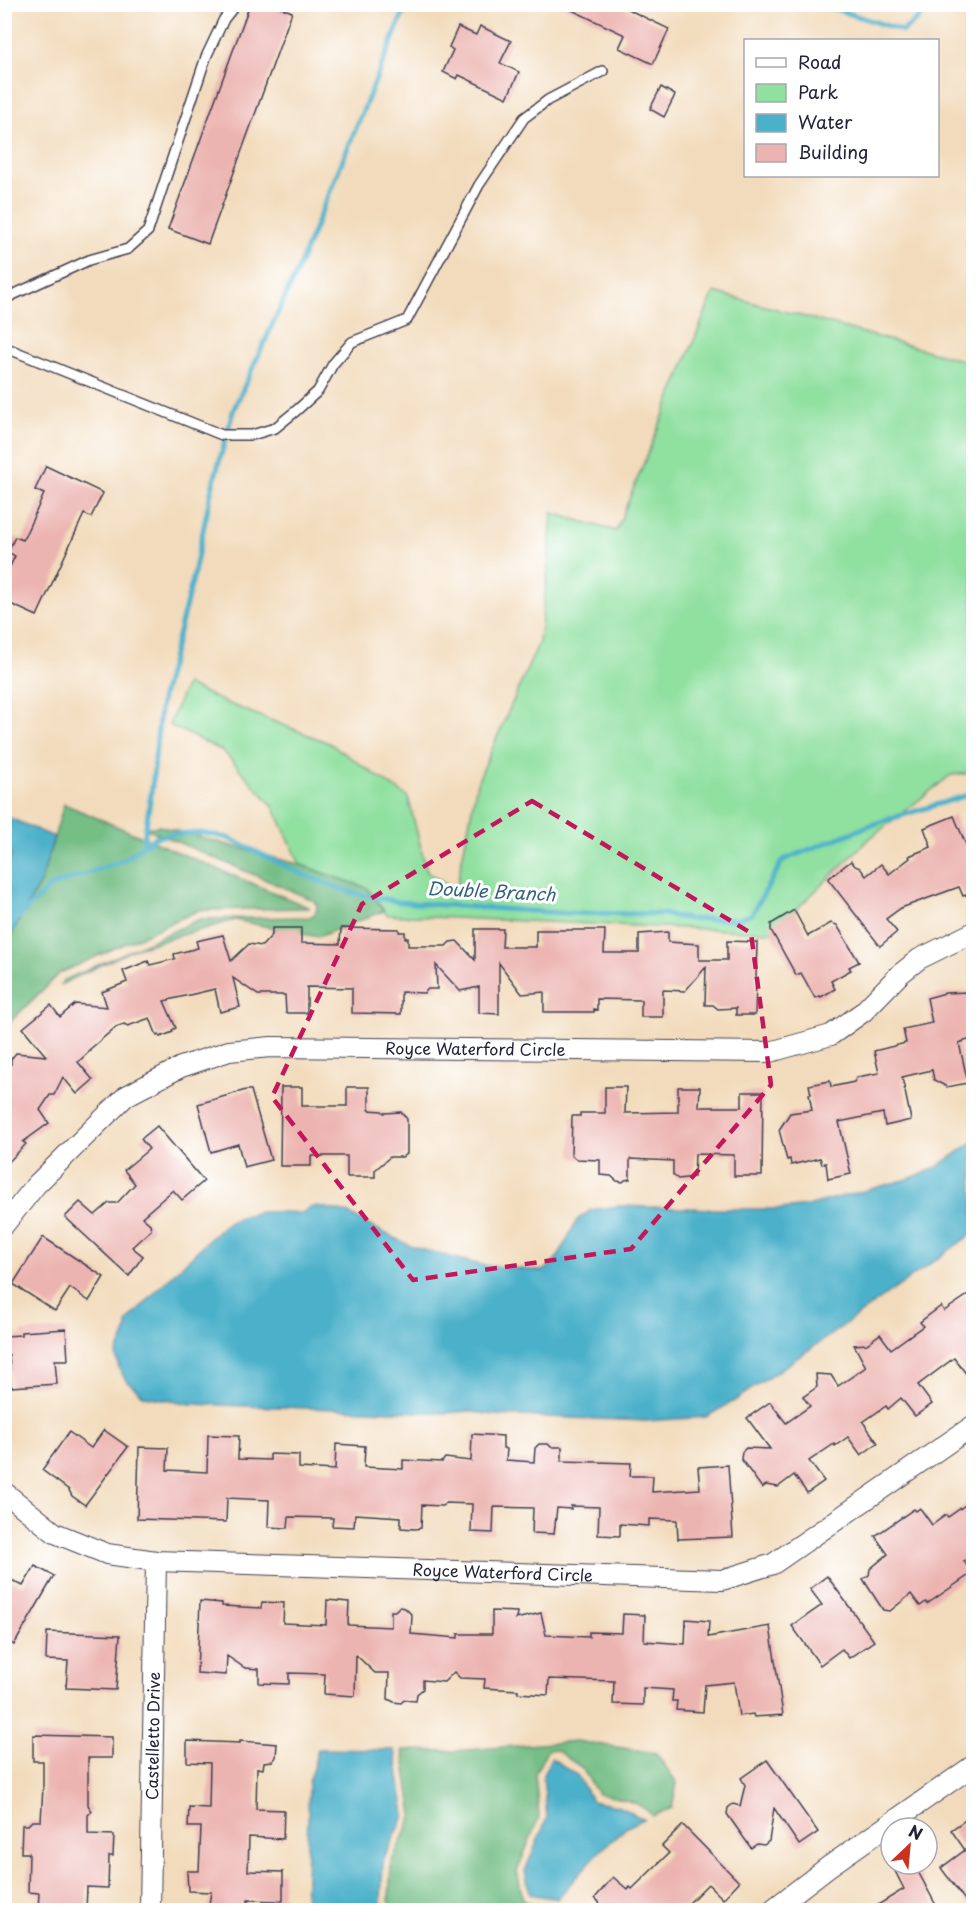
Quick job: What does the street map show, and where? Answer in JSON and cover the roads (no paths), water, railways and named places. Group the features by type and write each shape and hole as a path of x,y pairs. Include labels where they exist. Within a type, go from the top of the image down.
{"street":[{"name":"Royce Waterford Circle","path":"4,1225 36,1185 126,1096 181,1067 229,1051 271,1047 770,1052 831,1035 863,1012 899,975 919,959 974,932"},
{"name":"Royce Waterford Circle","path":"4,1492 55,1533 107,1554 156,1561 722,1580 773,1564 974,1425"},
{"name":"Castelletto Drive","path":"150,1911 156,1561"},
{"path":"772,1911 828,1867 974,1766"}],"lane":[{"path":"4,298 89,260 128,249 148,231 206,57 224,19 236,4"},
{"path":"4,347 222,435 252,435 275,428 318,391 333,364 352,342 407,320 479,185 524,118 548,99 603,71"}],"water":[{"path":"5,816 54,837 41,881 5,946 5,880 11,853 5,849"},
{"path":"973,1142 973,1233 822,1341 734,1401 706,1417 646,1421 494,1415 467,1411 447,1413 191,1404 144,1396 125,1379 119,1368 116,1356 127,1329 127,1322 223,1226 253,1213 305,1213 307,1209 317,1206 348,1213 413,1247 481,1265 542,1271 559,1255 577,1220 591,1210 618,1206 782,1209 807,1206 908,1179 934,1169"},
{"path":"318,1749 395,1750 405,1815 383,1861 381,1901 384,1910 305,1910 309,1782"},
{"path":"551,1758 577,1775 592,1801 617,1806 644,1819 627,1827 597,1854 557,1899 530,1894 525,1871 547,1818 543,1775"}],"waterway":[{"path":"143,846 161,701 193,578 212,488 233,411 297,271 407,4"},
{"path":"820,4 903,31 935,4"},
{"name":"Double Branch","path":"19,917 51,886 122,861 156,837 203,833 228,838 306,876 353,893 400,902 562,913 662,914 689,919 738,919 752,914 783,860 871,825 974,793"}]}
